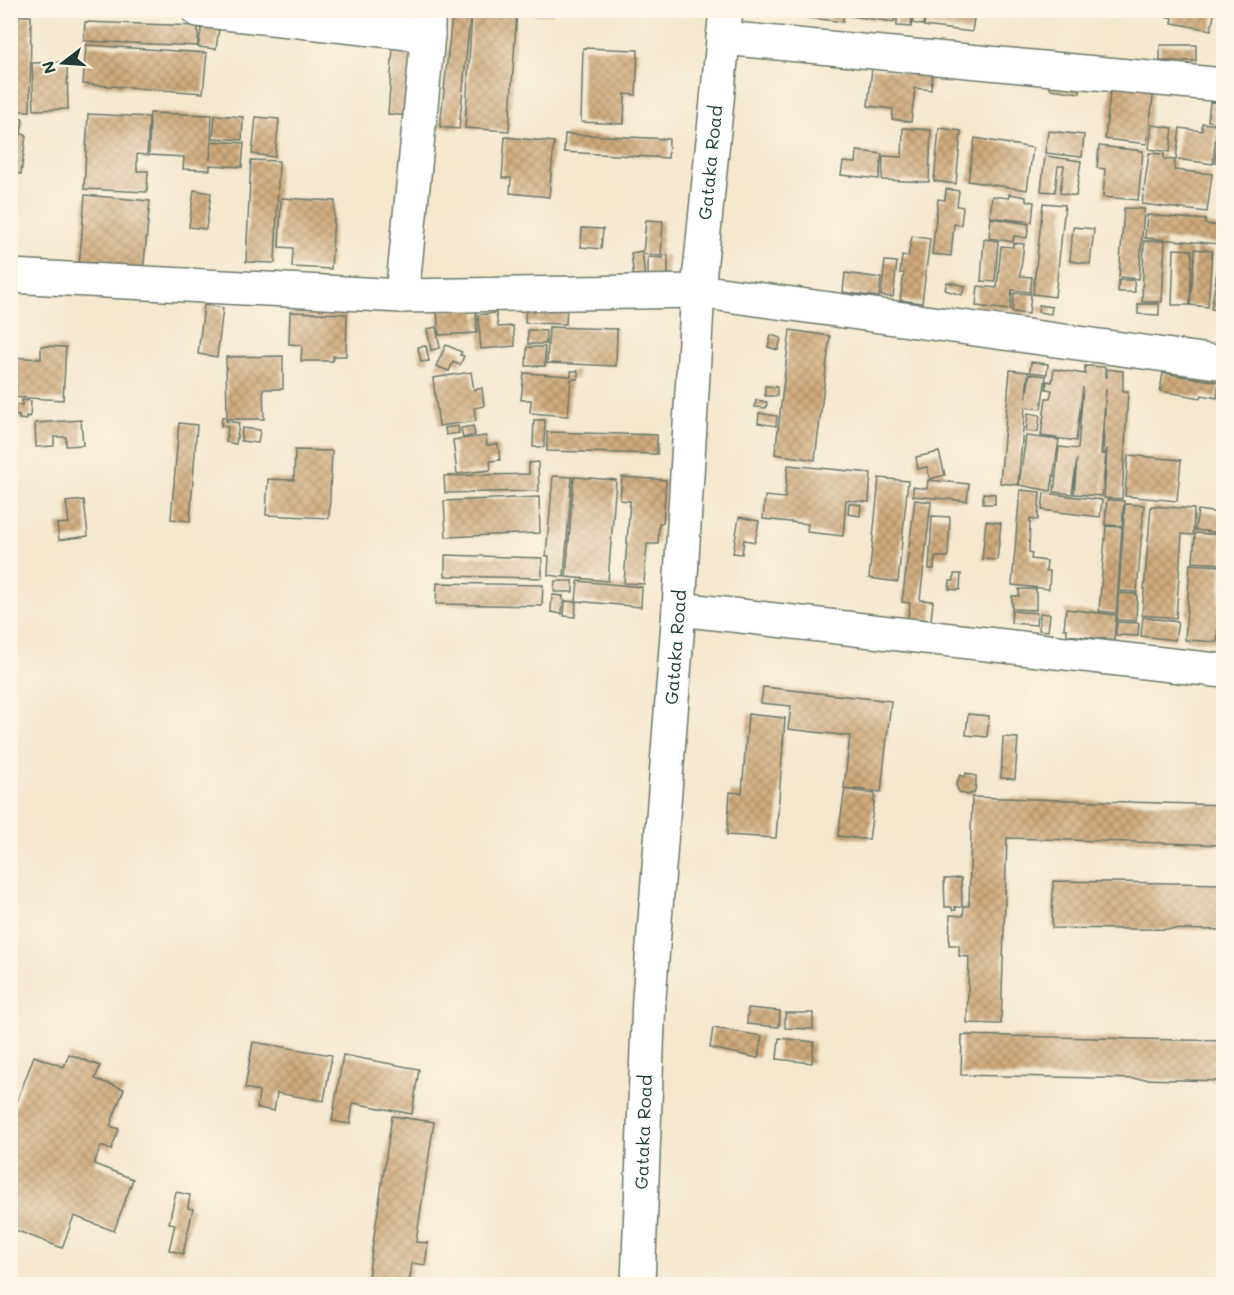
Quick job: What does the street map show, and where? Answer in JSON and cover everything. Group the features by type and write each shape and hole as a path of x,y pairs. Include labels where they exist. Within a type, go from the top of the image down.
{"street":[{"path":"198,10 428,23 402,296"},
{"path":"725,24 1224,85"},
{"name":"Gataka Road","path":"638,1284 649,998 678,609 698,291 725,24"},
{"path":"10,276 402,296 698,291 1224,363"},
{"path":"678,609 1224,671"}],"building":[{"path":"472,10 517,10 509,131 465,128"},
{"path":"533,10 552,10 552,14 533,15"},
{"path":"805,10 896,10 894,22 843,15 843,22 804,17"},
{"path":"914,10 925,10 923,25 912,23"},
{"path":"926,10 975,10 972,32 924,26"},
{"path":"1160,10 1215,10 1211,30 1172,23 1173,18 1159,15"},
{"path":"10,15 31,16 30,111 10,111"},
{"path":"897,15 912,16 911,27 897,26"},
{"path":"452,16 470,18 459,129 440,127"},
{"path":"85,22 198,26 198,46 84,41"},
{"path":"202,25 219,28 216,49 198,47"},
{"path":"86,45 207,53 203,93 83,84"},
{"path":"1160,45 1196,45 1196,61 1160,61"},
{"path":"393,48 414,50 409,116 388,114"},
{"path":"583,48 638,50 636,95 625,94 624,124 581,122"},
{"path":"67,62 68,109 34,110 32,63"},
{"path":"905,64 933,67 931,90 915,88 911,122 892,119 893,109 868,106 872,68 904,72"},
{"path":"1051,77 1081,81 1080,93 1050,89"},
{"path":"1111,84 1154,89 1147,144 1105,139"},
{"path":"1210,102 1224,103 1224,164 1215,163 1220,123 1208,121"},
{"path":"150,113 212,115 210,160 212,141 244,143 242,167 210,165 210,170 183,169 184,157 149,155"},
{"path":"88,114 149,117 147,155 137,154 137,171 148,171 147,192 84,189"},
{"path":"215,115 243,117 242,140 213,138"},
{"path":"256,117 279,119 275,157 252,154"},
{"path":"10,118 23,119 21,134 26,135 21,174 10,172"},
{"path":"1202,123 1217,125 1213,164 1176,159 1180,128 1202,131"},
{"path":"1152,125 1173,128 1170,152 1149,149"},
{"path":"903,128 931,130 929,182 882,180 883,156 902,157"},
{"path":"939,128 961,131 956,184 934,181"},
{"path":"1048,131 1084,135 1082,157 1045,153"},
{"path":"565,134 669,139 668,158 564,152"},
{"path":"505,137 554,142 549,197 510,193 511,178 502,178"},
{"path":"975,138 1033,148 1027,190 968,181"},
{"path":"1099,146 1143,151 1138,200 1103,197 1105,169 1097,168"},
{"path":"857,151 882,154 879,179 841,175 843,162 856,163"},
{"path":"1149,153 1164,154 1164,159 1175,160 1174,170 1212,174 1207,212 1142,204"},
{"path":"1045,156 1081,161 1076,196 1060,193 1064,166 1058,166 1055,192 1041,191"},
{"path":"251,160 279,161 275,263 246,262"},
{"path":"946,189 959,191 957,206 963,207 961,225 954,224 951,256 932,254 938,199 945,200"},
{"path":"194,190 211,193 206,229 189,227"},
{"path":"1009,194 1026,197 1026,201 1034,202 1032,222 990,217 992,196 1009,198"},
{"path":"85,195 150,201 143,273 79,267"},
{"path":"281,198 335,201 331,269 292,267 293,248 279,247"},
{"path":"1043,203 1065,205 1055,297 1033,294"},
{"path":"1124,208 1144,209 1139,279 1119,277"},
{"path":"1147,215 1206,220 1205,224 1221,226 1220,244 1145,238"},
{"path":"991,218 1029,224 1027,238 1014,236 1013,242 989,238"},
{"path":"646,220 663,221 661,256 643,254"},
{"path":"1073,227 1094,229 1090,264 1070,261"},
{"path":"582,228 603,229 601,249 581,247"},
{"path":"912,236 930,239 922,303 900,300 904,273 900,273 902,256 908,257"},
{"path":"984,239 998,241 995,282 981,281"},
{"path":"1144,241 1165,241 1162,302 1142,302"},
{"path":"1222,242 1224,300 1222,311 1211,309"},
{"path":"1013,243 1024,244 1020,276 1032,277 1030,292 1012,290 1010,310 976,306 978,286 997,288 1001,246 1013,247"},
{"path":"1174,249 1192,250 1190,305 1172,305"},
{"path":"1195,249 1212,251 1208,307 1190,305"},
{"path":"642,251 645,278 634,279 631,253"},
{"path":"663,255 668,255 668,279 648,278 648,257 663,258"},
{"path":"885,261 897,262 893,297 881,296"},
{"path":"845,273 881,278 879,297 843,292"},
{"path":"1119,280 1134,280 1135,292 1118,292"},
{"path":"947,282 965,286 962,295 945,290"},
{"path":"1014,293 1031,294 1029,314 1012,312"},
{"path":"526,301 567,303 566,324 525,323"},
{"path":"1138,304 1159,304 1159,315 1138,314"},
{"path":"204,305 223,308 217,357 198,354"},
{"path":"1039,305 1052,307 1051,314 1038,312"},
{"path":"476,308 477,333 439,335 437,311"},
{"path":"290,312 347,314 346,356 333,356 333,361 301,361 302,345 289,344"},
{"path":"496,313 498,327 513,326 515,346 481,349 478,315"},
{"path":"436,327 440,348 431,350 427,329"},
{"path":"549,327 617,329 616,366 547,363"},
{"path":"528,330 546,331 546,344 528,344"},
{"path":"790,330 830,336 815,460 775,454"},
{"path":"771,335 781,338 778,350 768,347"},
{"path":"446,345 462,352 460,355 464,356 460,365 453,362 449,371 436,366"},
{"path":"41,346 66,347 63,400 10,397 10,357 41,359"},
{"path":"426,346 429,361 421,362 418,347"},
{"path":"527,347 545,347 545,366 526,366"},
{"path":"283,356 283,389 263,389 264,419 227,419 226,357"},
{"path":"1031,362 1048,364 1047,374 1030,372"},
{"path":"1085,366 1105,367 1105,377 1107,377 1107,369 1123,371 1123,391 1128,391 1122,499 1104,498 1107,449 1106,453 1103,453 1106,388 1101,454 1106,454 1102,496 1074,494 1077,459 1072,494 1054,492 1059,447 1078,449 1083,387 1076,441 1041,436 1046,398 1050,398 1052,390 1046,389 1047,381 1052,382 1054,369 1085,374"},
{"path":"1010,370 1028,372 1026,399 1030,374 1046,376 1041,409 1025,407 1018,485 1000,483"},
{"path":"571,371 578,371 578,379 571,379 568,416 530,413 531,400 521,400 524,373 571,376"},
{"path":"471,372 474,390 482,388 484,406 474,408 476,421 439,426 433,378"},
{"path":"1163,373 1219,382 1217,398 1202,395 1201,398 1160,391"},
{"path":"765,386 777,387 777,396 765,396"},
{"path":"22,400 31,401 30,417 26,416 26,420 11,415 11,405 22,405"},
{"path":"756,400 767,402 766,408 755,407"},
{"path":"759,413 777,416 776,426 758,423"},
{"path":"1028,413 1040,415 1038,432 1026,431"},
{"path":"222,417 226,417 226,421 239,423 236,444 226,442 228,427 221,426"},
{"path":"81,420 83,445 66,446 66,437 54,437 54,446 36,447 35,423"},
{"path":"534,420 545,420 544,447 533,447"},
{"path":"179,423 197,425 190,521 171,519"},
{"path":"458,426 459,433 446,435 445,428"},
{"path":"473,426 475,435 463,438 461,428"},
{"path":"242,428 260,430 258,443 241,441"},
{"path":"547,432 657,435 657,454 547,451"},
{"path":"486,436 487,445 498,444 500,460 490,461 491,470 457,474 453,440"},
{"path":"1026,436 1059,440 1051,491 1019,485"},
{"path":"295,450 332,451 329,518 266,515 268,479 294,480"},
{"path":"939,452 945,475 930,479 927,467 918,469 916,457"},
{"path":"1128,455 1181,460 1177,501 1125,496"},
{"path":"538,462 539,491 445,493 444,476 529,474 529,463"},
{"path":"788,465 871,473 869,502 846,500 843,536 807,532 808,524 763,519 765,496 785,498"},
{"path":"553,476 572,477 564,577 548,575 549,556 546,556"},
{"path":"574,477 616,480 608,581 566,577"},
{"path":"622,477 666,480 663,523 659,523 658,544 647,544 644,584 624,583 630,501 620,500"},
{"path":"879,478 908,481 898,582 869,578"},
{"path":"928,480 969,484 967,501 913,496 913,487 927,489"},
{"path":"1020,490 1040,492 1038,520 1030,519 1029,552 1032,553 1031,559 1047,561 1046,571 1050,571 1049,589 1012,585"},
{"path":"983,493 995,494 995,504 983,504"},
{"path":"1044,493 1102,500 1100,517 1042,510"},
{"path":"539,497 540,533 446,537 444,501"},
{"path":"84,500 88,536 59,540 57,524 69,523 66,502"},
{"path":"915,500 931,502 920,600 933,601 931,620 908,618 910,603 902,602"},
{"path":"1107,500 1124,501 1122,526 1105,525"},
{"path":"849,503 861,505 860,516 848,514"},
{"path":"1125,504 1144,505 1137,592 1119,591"},
{"path":"1151,506 1194,509 1193,535 1182,534 1176,618 1142,615"},
{"path":"1198,510 1224,514 1223,533 1195,530"},
{"path":"932,516 950,517 948,557 935,557 934,569 929,569"},
{"path":"739,517 759,521 755,542 744,540 742,554 733,553"},
{"path":"986,521 1001,523 997,560 982,559"},
{"path":"1106,526 1122,527 1116,613 1099,611"},
{"path":"1195,533 1223,535 1222,564 1193,562"},
{"path":"445,555 542,558 542,578 445,576"},
{"path":"1190,564 1222,566 1217,642 1185,640"},
{"path":"954,574 961,574 960,590 949,589 950,581 954,581"},
{"path":"555,581 573,581 573,592 554,592"},
{"path":"578,581 642,587 641,607 576,601"},
{"path":"437,583 543,585 542,606 436,604"},
{"path":"1019,589 1036,589 1036,610 1012,609 1012,596 1019,596"},
{"path":"1119,593 1137,594 1136,621 1117,620"},
{"path":"552,595 563,596 562,614 551,612"},
{"path":"565,601 576,602 575,617 564,616"},
{"path":"1066,609 1116,615 1114,640 1067,635 1067,629 1064,629"},
{"path":"1012,611 1037,613 1036,625 1011,623"},
{"path":"1040,613 1050,614 1048,631 1039,630"},
{"path":"1143,617 1178,622 1175,640 1141,636"},
{"path":"1117,622 1139,623 1138,636 1116,635"},
{"path":"763,687 891,701 881,792 844,788 850,736 788,729 791,706 761,703"},
{"path":"748,714 785,718 776,838 727,835 730,792 742,793"},
{"path":"968,714 989,716 987,737 966,735"},
{"path":"1003,737 1018,738 1015,779 1001,778"},
{"path":"966,773 976,776 974,793 967,795 959,792 956,785 960,775 965,777"},
{"path":"845,789 875,794 869,840 838,836"},
{"path":"972,797 1224,805 1224,845 1007,838 1001,1024 967,1023 969,957 959,956 959,945 949,945 950,915 963,916 964,906 969,906"},
{"path":"961,878 962,907 955,907 956,910 952,910 952,907 945,907 944,879"},
{"path":"1053,881 1224,884 1224,930 1052,928"},
{"path":"748,1008 780,1011 779,1027 747,1024"},
{"path":"785,1013 813,1013 813,1029 785,1028"},
{"path":"713,1028 762,1036 758,1058 710,1048"},
{"path":"962,1035 1224,1041 1224,1081 961,1075"},
{"path":"779,1038 814,1042 812,1063 777,1059"},
{"path":"253,1042 332,1055 324,1101 277,1093 274,1111 257,1108 259,1091 245,1088"},
{"path":"69,1054 100,1066 95,1079 124,1089 110,1126 119,1129 111,1150 101,1146 94,1164 133,1179 114,1231 74,1216 62,1248 10,1228 10,1120 34,1056 64,1067"},
{"path":"343,1055 419,1069 412,1114 353,1103 350,1124 332,1121"},
{"path":"392,1116 434,1122 416,1242 428,1243 425,1265 412,1263 409,1284 367,1284"},
{"path":"176,1192 190,1195 188,1208 193,1209 183,1254 169,1250 175,1224 169,1223"}]}
